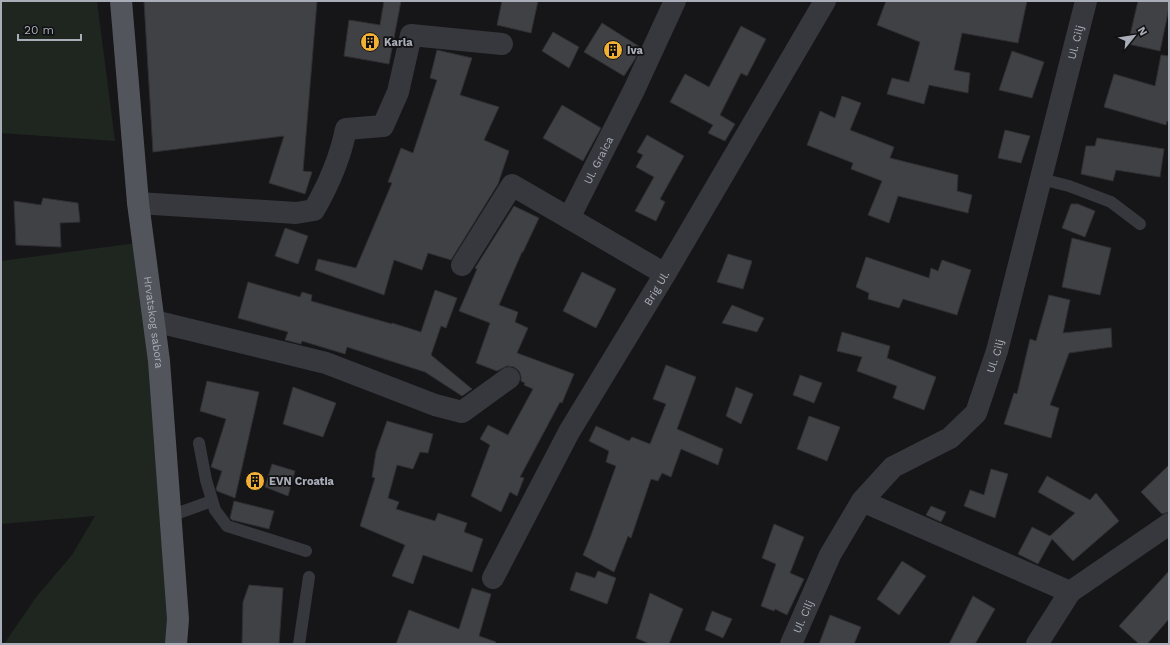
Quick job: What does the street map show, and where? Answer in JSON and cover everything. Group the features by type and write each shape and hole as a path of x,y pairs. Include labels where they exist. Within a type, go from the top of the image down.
{"main road":[{"name":"Hrvatskog sabora","path":"121,1 138,203 159,361 178,619 176,644"}],"street":[{"name":"Ul. Graica","path":"569,218 634,90 675,1"},
{"name":"Brig Ul.","path":"493,578 569,432 666,274 825,1"},
{"name":"Ul. Cilj","path":"791,644 830,555 862,501 893,467 950,438 976,413 997,351 1086,1"},
{"path":"138,203 296,213 314,210 326,188 342,148 346,129 383,126 398,92 411,35 502,44"},
{"path":"462,265 512,185 666,274"},
{"path":"154,321 326,363 435,405 462,412 509,378"},
{"path":"862,501 1070,592"},
{"path":"1037,644 1070,592 1169,524"}],"lane":[{"path":"1040,179 1069,186 1111,202 1140,224"},
{"path":"199,443 206,480 215,510 227,526 306,551"},
{"path":"170,516 212,501"},
{"path":"299,644 309,577"}],"shaded area":[{"path":"1,1 97,1 115,141 1,133"},
{"path":"144,242 176,644 4,644 37,596 72,555 95,516 1,524 1,261"}],"building":[{"path":"144,1 317,1 303,171 312,172 305,194 269,183 284,136 153,152"},
{"name":"Karla","path":"384,1 401,1 389,64 344,56 349,20 380,25"},
{"path":"502,1 538,1 531,33 497,25"},
{"path":"886,1 1027,1 1018,43 962,33 954,70 970,73 968,93 929,85 924,104 887,94 892,78 909,82 920,42 877,25"},
{"path":"1138,1 1169,1 1169,8 1160,51 1128,44"},
{"name":"Iva","path":"602,23 640,47 635,59 624,76 584,52"},
{"path":"741,26 766,39 747,76 741,73 720,115 735,124 725,141 708,133 713,125 670,102 685,74 709,87"},
{"path":"553,32 579,47 569,68 542,51"},
{"path":"437,50 472,58 460,95 499,107 484,140 509,151 498,184 451,260 428,253 422,270 394,260 384,295 315,270 318,259 356,268 392,183 388,182 401,148 413,153 437,80 430,78"},
{"path":"1012,51 1044,62 1032,98 999,90"},
{"path":"1161,55 1169,56 1169,122 1167,121 1166,125 1104,107 1114,74 1155,86"},
{"path":"842,96 861,103 850,130 894,147 890,158 958,175 957,191 972,195 968,213 898,196 889,223 868,215 882,181 851,169 853,163 807,145 820,111 835,118"},
{"path":"562,105 601,128 583,161 543,138"},
{"path":"1005,130 1030,136 1021,163 998,158"},
{"path":"647,135 684,156 660,199 665,202 656,221 635,211 654,177 636,167 643,155 637,152"},
{"path":"1097,138 1164,149 1160,177 1116,170 1113,181 1081,174 1086,146 1095,146"},
{"path":"43,198 78,203 80,222 60,223 61,247 16,245 14,201 41,205"},
{"path":"1071,204 1078,204 1095,211 1085,237 1062,228"},
{"path":"514,206 539,218 522,252 499,305 518,312 515,322 528,328 517,353 574,374 562,403 560,402 520,477 524,478 517,496 510,492 501,512 471,496 490,445 480,439 488,425 508,435 533,389 524,385 525,383 521,381 519,371 514,367 507,366 497,371 476,363 490,323 459,311 477,269 475,268"},
{"path":"285,228 308,236 298,264 275,256"},
{"path":"1072,238 1111,248 1100,295 1062,287"},
{"path":"728,254 752,261 743,289 717,282"},
{"path":"866,257 929,278 931,268 938,271 942,260 971,270 957,315 903,299 899,308 868,299 869,293 856,287"},
{"path":"582,272 616,289 596,328 563,311"},
{"path":"248,282 300,297 302,292 312,295 311,301 421,332 435,290 457,298 446,328 441,326 431,355 472,389 462,396 425,372 347,347 345,354 302,341 301,344 285,340 288,332 238,318"},
{"path":"1049,295 1070,300 1063,333 1111,328 1112,347 1069,353 1050,405 1059,408 1051,438 1004,424 1014,393 1017,394 1030,339 1036,341"},
{"path":"732,305 764,318 757,332 722,323"},
{"path":"842,332 890,346 887,358 936,377 924,410 893,398 897,386 857,371 862,357 837,351"},
{"path":"666,365 696,377 677,429 723,449 718,465 681,449 671,477 662,473 658,481 651,479 631,538 628,536 614,572 583,555 616,466 606,462 609,451 589,441 596,426 629,441 632,437 650,444 666,404 653,399"},
{"path":"800,375 822,383 814,403 793,395"},
{"path":"207,381 259,392 235,498 217,491 216,489 222,471 211,467 226,419 200,411"},
{"path":"293,387 336,403 323,437 283,424"},
{"path":"736,387 753,394 741,424 726,416"},
{"path":"809,416 840,427 827,461 797,449"},
{"path":"387,421 433,434 428,453 420,452 413,469 397,465 388,498 399,502 396,509 435,521 438,513 467,523 464,532 483,539 472,572 423,555 413,584 392,576 405,545 360,526 375,478 372,477 376,452"},
{"path":"272,464 295,471 288,496 265,487"},
{"path":"1169,465 1169,512 1162,514 1141,492"},
{"path":"991,469 1008,474 995,518 964,506 970,490 984,495"},
{"path":"1047,476 1090,500 1096,493 1119,521 1073,561 1052,539 1038,564 1018,554 1032,527 1050,536 1075,513 1038,492"},
{"path":"234,501 274,511 269,529 232,520 230,518"},
{"path":"931,506 946,512 941,522 926,515"},
{"path":"774,524 804,537 790,573 804,579 787,615 775,609 774,611 761,606 776,564 762,558"},
{"path":"902,561 926,576 899,615 877,599"},
{"path":"598,571 616,578 607,604 570,590 576,572 595,578"},
{"path":"1169,571 1169,619 1147,644 1139,644 1119,626"},
{"path":"249,585 283,588 279,644 242,644 243,602"},
{"path":"472,588 491,594 479,636 496,642 495,644 396,644 409,610 459,629"},
{"path":"650,593 683,609 669,644 650,644 636,638"},
{"path":"973,596 995,609 975,644 949,644"},
{"path":"712,611 732,619 723,638 705,630"},
{"path":"830,615 861,627 854,644 819,644"}],"place":[{"name":"Karla","path":"370,42"},
{"name":"Iva","path":"613,50"},
{"name":"EVN Croatia","path":"255,481"}]}
